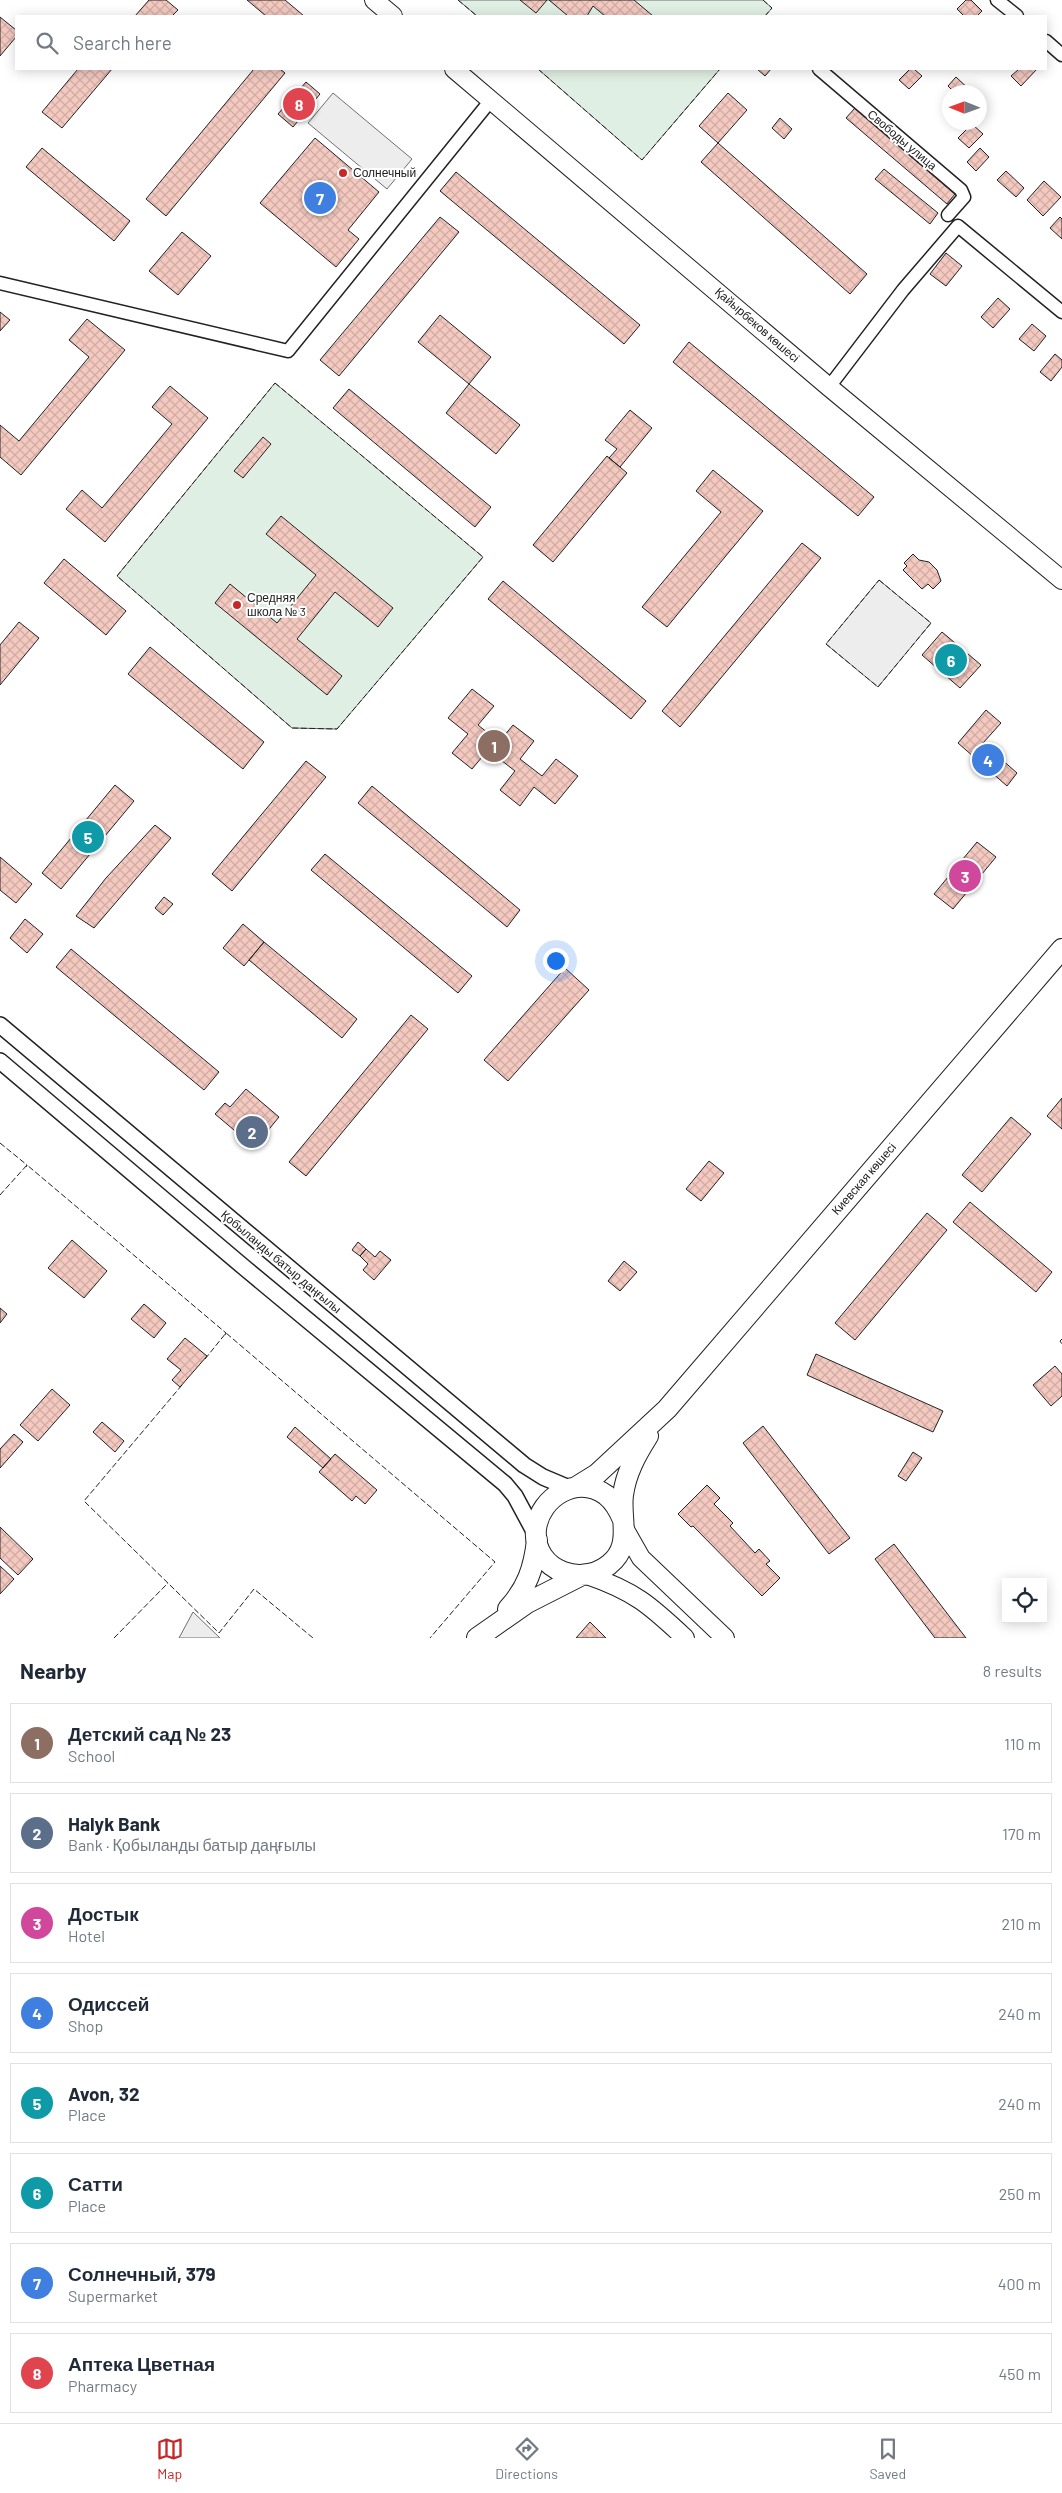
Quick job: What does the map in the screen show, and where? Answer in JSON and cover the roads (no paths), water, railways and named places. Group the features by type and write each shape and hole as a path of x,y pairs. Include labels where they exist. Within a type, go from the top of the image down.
{"highway":[{"name":"Киевская көшесі","path":"667,1409 1062,949"},
{"path":"493,1625 519,1597 529,1581 534,1561 537,1519 544,1505 555,1494 573,1487 596,1474 667,1409"},
{"path":"477,1638 493,1625 535,1598 584,1576 603,1570 615,1559 623,1544 623,1496 629,1469 667,1409"},
{"path":"573,1487 591,1488 605,1494 616,1506 624,1524"},
{"path":"536,1538 542,1554 552,1566 565,1573 584,1576"}],"main road":[{"path":"374,0 392,15"},
{"name":"Қайырбеков көшесі","path":"455,70 829,388 1062,580"},
{"path":"624,1524 640,1558 725,1638"},
{"path":"584,1576 618,1585 639,1598 685,1638"}],"street":[{"path":"997,0 1015,15"},
{"path":"1047,42 1062,55"},
{"name":"Свободы улица","path":"820,70 961,190 964,197 948,215"},
{"path":"0,283 288,351 491,100"},
{"path":"829,388 903,290 958,226 1062,312"},
{"name":"Қобыланды батыр даңғылы","path":"0,1025 524,1465 543,1477 573,1487"},
{"path":"0,1061 505,1484 515,1496 536,1538"}],"place":[{"name":"Аптека Цветная","path":"299,104"},
{"name":"Солнечный","path":"343,173"},
{"name":"Солнечный, 379","path":"320,198"},
{"name":"Средняя школа № 3","path":"237,605"},
{"name":"Сатти","path":"951,660"},
{"name":"Детский сад № 23","path":"494,746"},
{"name":"Одиссей","path":"988,760"},
{"name":"Avon, 32","path":"88,837"},
{"name":"Достык","path":"965,876"},
{"name":"Halyk Bank","path":"252,1132"}]}
